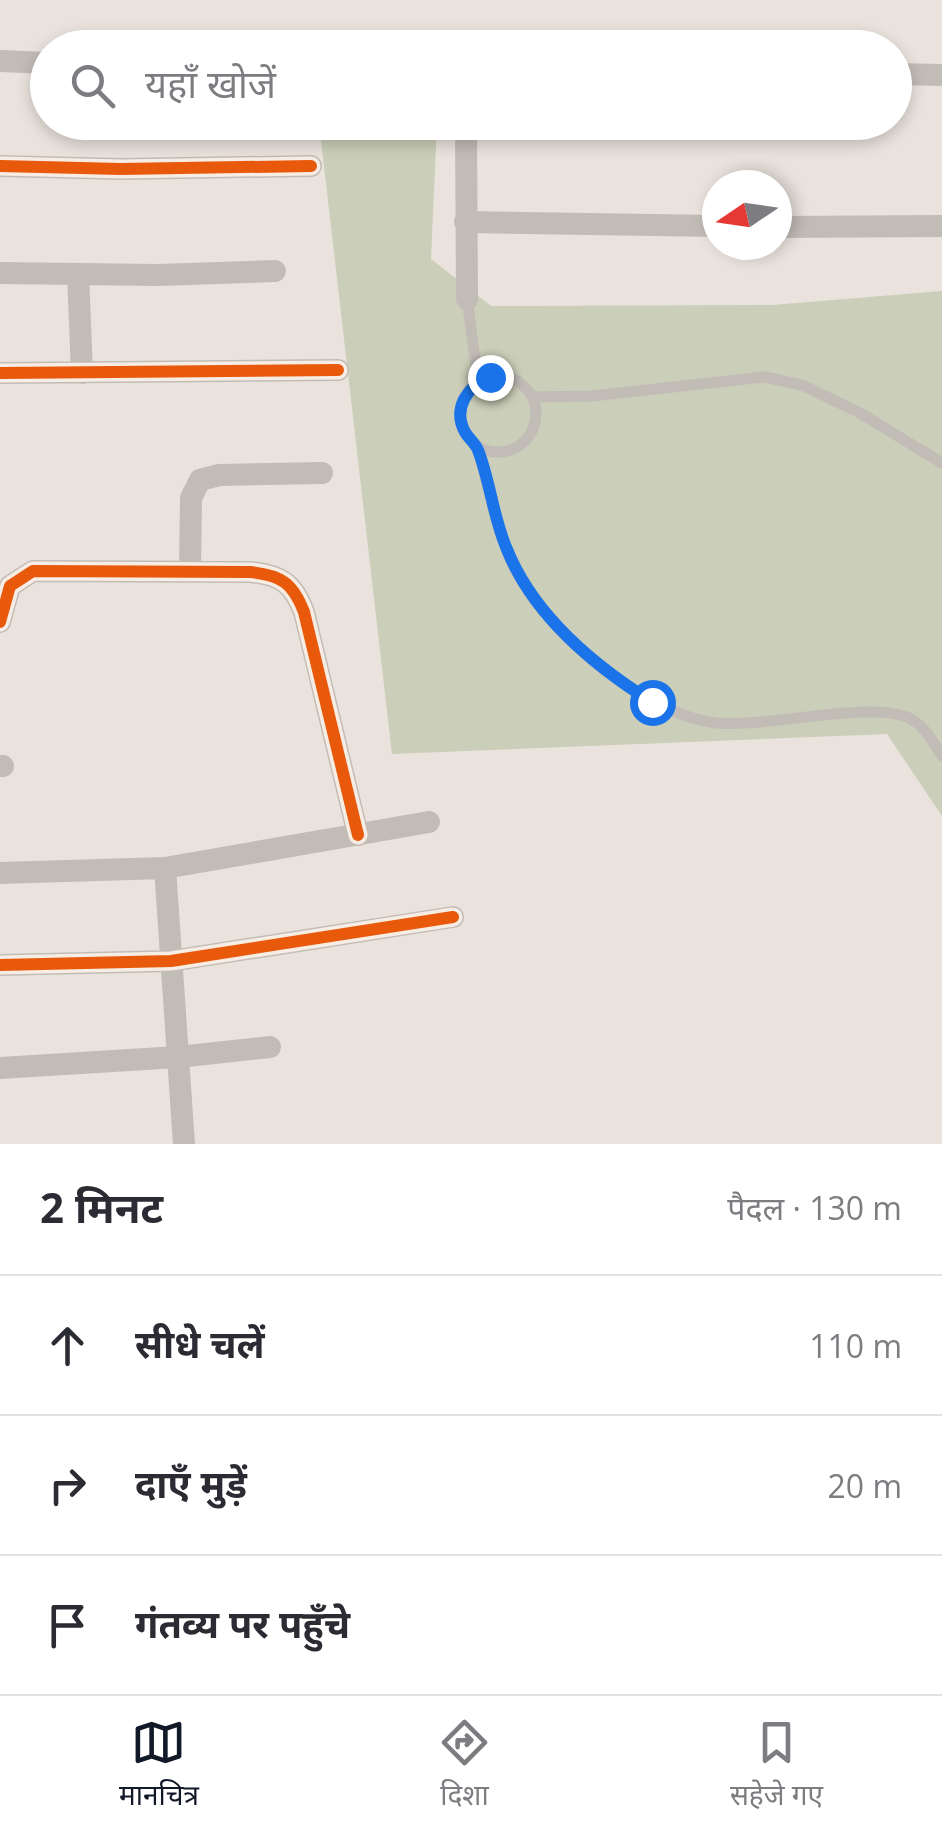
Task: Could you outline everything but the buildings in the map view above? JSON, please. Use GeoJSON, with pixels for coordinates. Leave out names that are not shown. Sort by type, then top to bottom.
{"type":"FeatureCollection","features":[{"type":"Feature","properties":{"kind":"street"},"geometry":{"type":"LineString","coordinates":[[0,61],[30,62]]}},
{"type":"Feature","properties":{"kind":"street"},"geometry":{"type":"LineString","coordinates":[[912,74],[942,74]]}},
{"type":"Feature","properties":{"kind":"street"},"geometry":{"type":"LineString","coordinates":[[0,76],[30,76]]}},
{"type":"Feature","properties":{"kind":"street"},"geometry":{"type":"LineString","coordinates":[[466,140],[467,299]]}},
{"type":"Feature","properties":{"kind":"street"},"geometry":{"type":"LineString","coordinates":[[0,166],[121,169],[311,166]]}},
{"type":"Feature","properties":{"kind":"street"},"geometry":{"type":"LineString","coordinates":[[465,222],[702,226]]}},
{"type":"Feature","properties":{"kind":"street"},"geometry":{"type":"LineString","coordinates":[[792,227],[942,226]]}},
{"type":"Feature","properties":{"kind":"street"},"geometry":{"type":"LineString","coordinates":[[0,274],[276,271]]}},
{"type":"Feature","properties":{"kind":"street"},"geometry":{"type":"LineString","coordinates":[[78,274],[82,373]]}},
{"type":"Feature","properties":{"kind":"street"},"geometry":{"type":"LineString","coordinates":[[0,373],[338,370]]}},
{"type":"Feature","properties":{"kind":"street"},"geometry":{"type":"LineString","coordinates":[[190,571],[192,498],[200,480],[219,474],[322,473]]}},
{"type":"Feature","properties":{"kind":"street"},"geometry":{"type":"LineString","coordinates":[[0,622],[10,586],[33,571],[272,574],[288,582],[297,593],[358,835]]}},
{"type":"Feature","properties":{"kind":"street"},"geometry":{"type":"LineString","coordinates":[[0,872],[165,868],[429,822]]}},
{"type":"Feature","properties":{"kind":"street"},"geometry":{"type":"LineString","coordinates":[[165,868],[184,1144]]}},
{"type":"Feature","properties":{"kind":"street"},"geometry":{"type":"LineString","coordinates":[[0,965],[171,961],[453,917]]}},
{"type":"Feature","properties":{"kind":"street"},"geometry":{"type":"LineString","coordinates":[[0,1068],[270,1047]]}},
{"type":"Feature","properties":{"kind":"lane"},"geometry":{"type":"LineString","coordinates":[[467,299],[478,382]]}},
{"type":"Feature","properties":{"kind":"lane"},"geometry":{"type":"LineString","coordinates":[[502,376],[525,387],[532,398],[535,422],[523,443],[500,452],[477,445],[468,437],[460,413],[469,390],[478,382],[502,376]]}},
{"type":"Feature","properties":{"kind":"lane"},"geometry":{"type":"LineString","coordinates":[[532,398],[592,396],[764,377],[802,385],[860,413],[942,463]]}},
{"type":"Feature","properties":{"kind":"lane"},"geometry":{"type":"LineString","coordinates":[[477,445],[504,544],[520,578],[553,621],[610,676],[652,702],[685,716],[715,722],[744,724],[890,713],[906,716],[919,725],[942,756]]}},
{"type":"Feature","properties":{"kind":"green space"},"geometry":{"type":"Polygon","coordinates":[[[321,140],[436,140],[431,259],[491,306],[772,305],[942,291],[942,816],[887,734],[392,754],[321,140]]]}},
{"type":"Feature","properties":{"kind":"cycle path"},"geometry":{"type":"LineString","coordinates":[[0,166],[121,169],[311,166]]}},
{"type":"Feature","properties":{"kind":"cycle path"},"geometry":{"type":"LineString","coordinates":[[0,373],[338,370]]}},
{"type":"Feature","properties":{"kind":"cycle path"},"geometry":{"type":"LineString","coordinates":[[0,622],[10,586],[33,571],[250,572],[284,582],[304,612],[358,835]]}},
{"type":"Feature","properties":{"kind":"cycle path"},"geometry":{"type":"LineString","coordinates":[[0,965],[171,961],[453,917]]}},
{"type":"Feature","properties":{"kind":"route"},"geometry":{"type":"LineString","coordinates":[[490,377],[469,390],[460,413],[462,426],[477,445],[504,544],[520,578],[553,621],[610,676],[652,702]]}}]}
